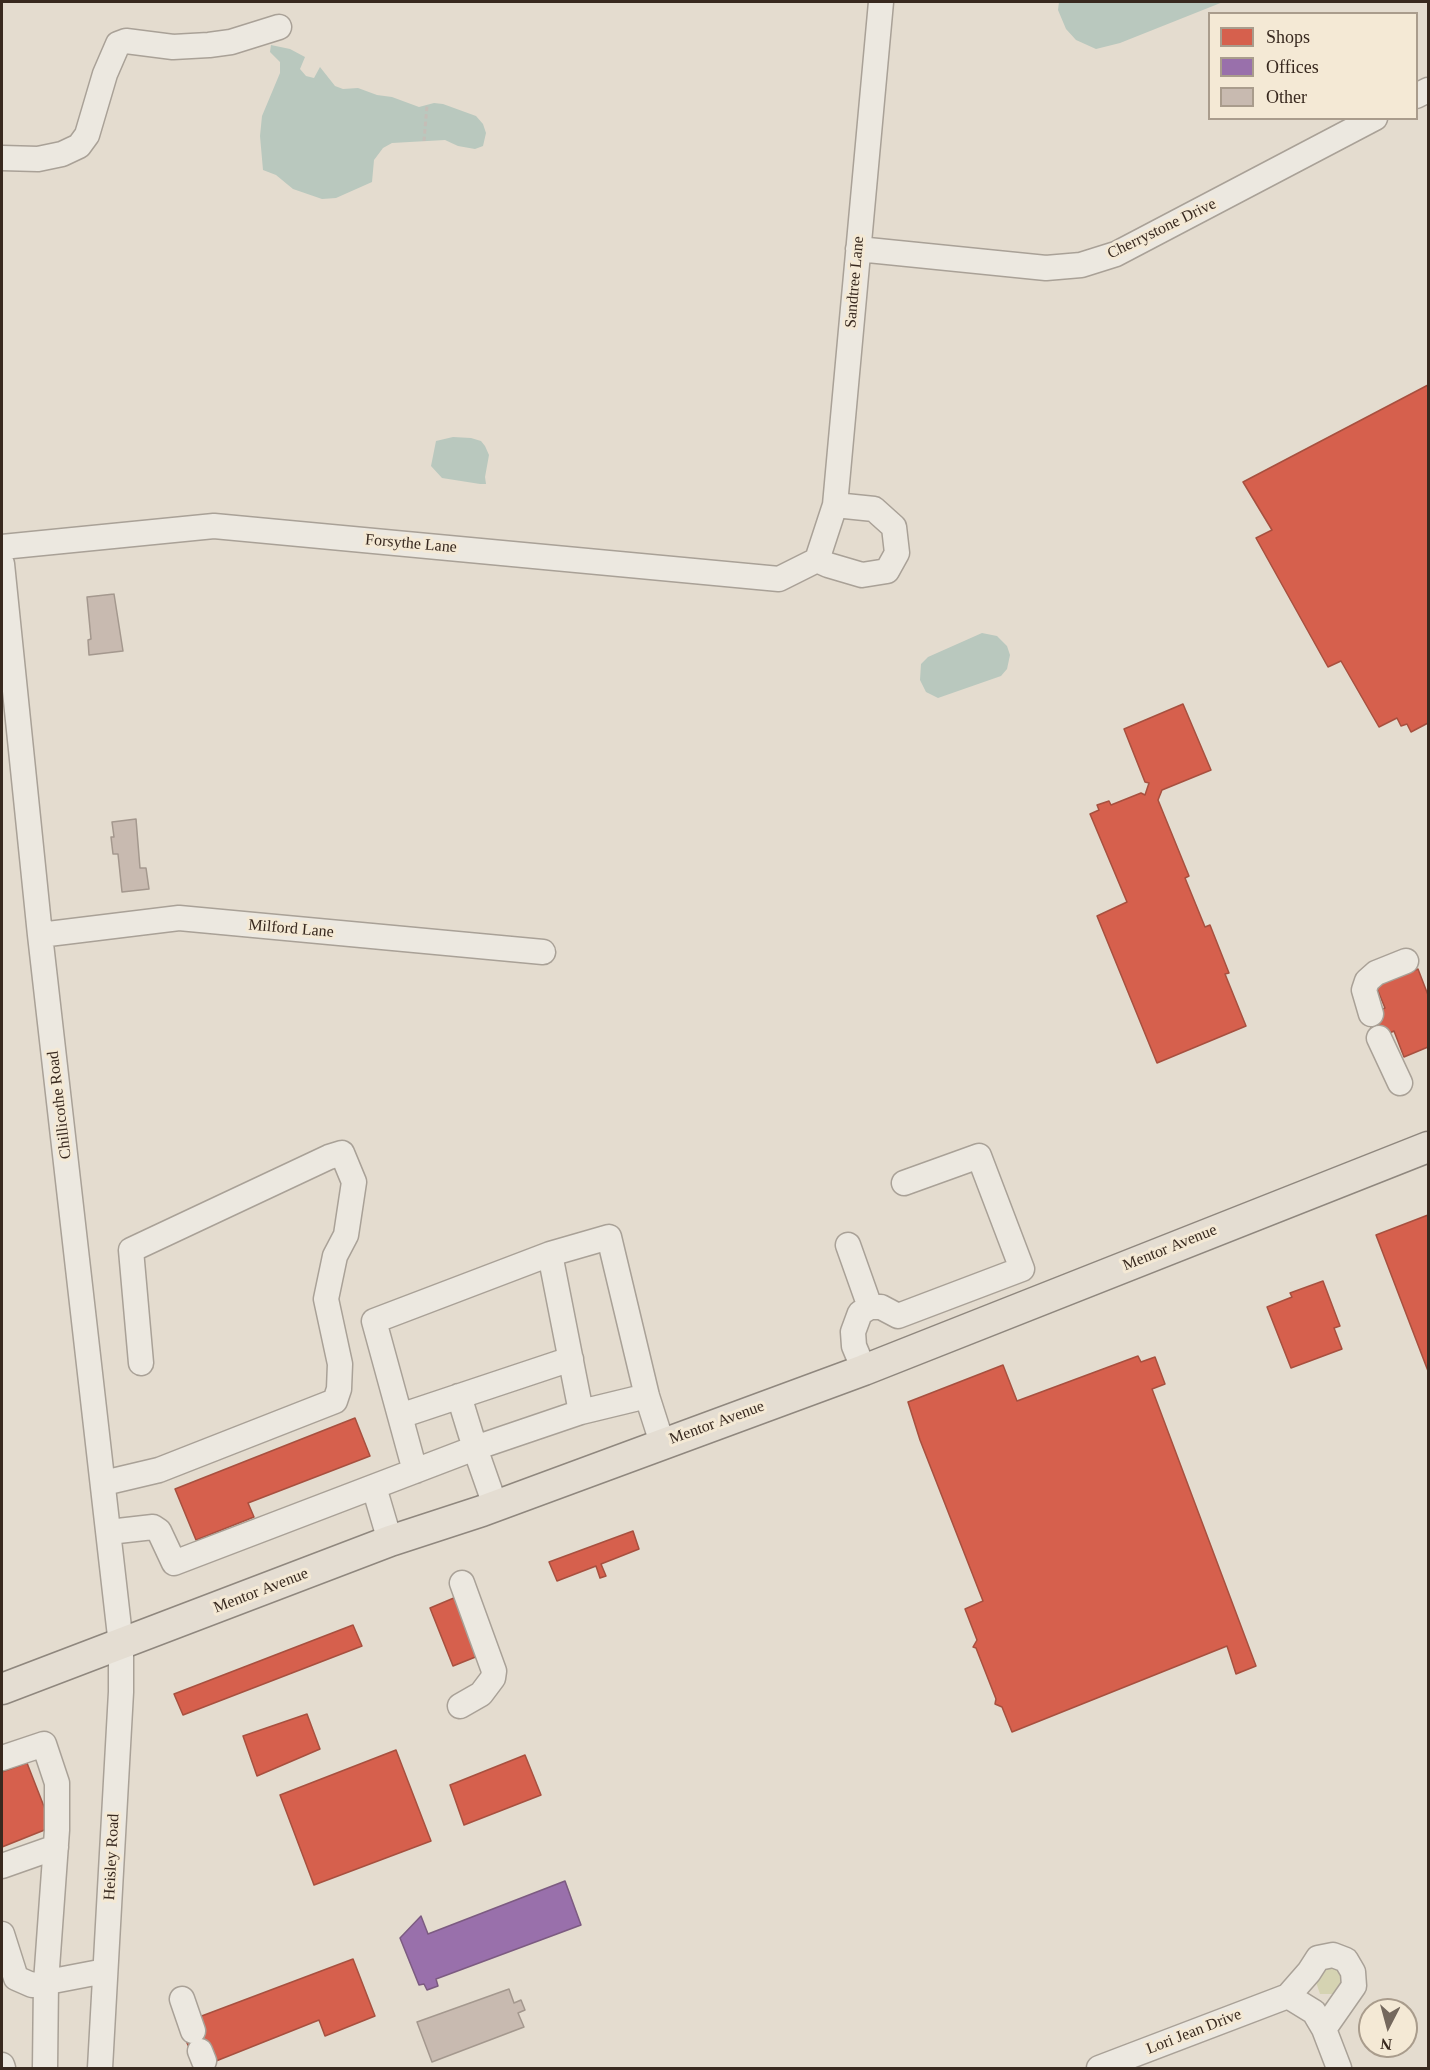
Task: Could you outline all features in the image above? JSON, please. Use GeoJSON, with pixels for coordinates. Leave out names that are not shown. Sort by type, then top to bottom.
{"type":"FeatureCollection","features":[{"type":"Feature","properties":{"kind":"main road","name":"Mentor Avenue"},"geometry":{"type":"LineString","coordinates":[[2,1689],[390,1541],[864,1370],[1428,1147]]}},
{"type":"Feature","properties":{"kind":"street","name":"Sandtree Lane"},"geometry":{"type":"LineString","coordinates":[[817,560],[835,505],[880,2]]}},
{"type":"Feature","properties":{"kind":"street"},"geometry":{"type":"LineString","coordinates":[[2,158],[38,159],[62,154],[79,146],[87,135],[105,74],[118,44],[126,41],[173,46],[209,45],[231,42],[279,27]]}},
{"type":"Feature","properties":{"kind":"street","name":"Cherrystone Drive"},"geometry":{"type":"LineString","coordinates":[[858,249],[1046,268],[1082,265],[1116,254],[1371,120]]}},
{"type":"Feature","properties":{"kind":"street"},"geometry":{"type":"LineString","coordinates":[[817,560],[828,566],[862,575],[886,570],[897,554],[894,527],[874,509],[835,505]]}},
{"type":"Feature","properties":{"kind":"street","name":"Forsythe Lane"},"geometry":{"type":"LineString","coordinates":[[2,547],[214,526],[779,579],[817,560]]}},
{"type":"Feature","properties":{"kind":"street","name":"Chillicothe Road"},"geometry":{"type":"LineString","coordinates":[[2,564],[10,736],[40,935],[121,1645]]}},
{"type":"Feature","properties":{"kind":"street","name":"Milford Lane"},"geometry":{"type":"LineString","coordinates":[[40,935],[179,918],[543,952]]}},
{"type":"Feature","properties":{"kind":"street"},"geometry":{"type":"LineString","coordinates":[[1371,1014],[1364,990],[1367,981],[1376,973],[1406,961]]}},
{"type":"Feature","properties":{"kind":"street"},"geometry":{"type":"LineString","coordinates":[[1379,1038],[1400,1083]]}},
{"type":"Feature","properties":{"kind":"street"},"geometry":{"type":"LineString","coordinates":[[104,1483],[159,1470],[335,1401],[339,1389],[340,1364],[326,1299],[335,1256],[346,1235],[354,1182],[342,1153],[131,1250],[141,1363]]}},
{"type":"Feature","properties":{"kind":"street"},"geometry":{"type":"LineString","coordinates":[[864,1370],[854,1346],[853,1332],[860,1313],[870,1307],[881,1307],[898,1316],[1022,1269],[979,1156],[904,1183]]}},
{"type":"Feature","properties":{"kind":"street"},"geometry":{"type":"LineString","coordinates":[[415,1471],[374,1321],[550,1254],[609,1236],[647,1396],[662,1443]]}},
{"type":"Feature","properties":{"kind":"street"},"geometry":{"type":"LineString","coordinates":[[848,1245],[870,1307]]}},
{"type":"Feature","properties":{"kind":"street"},"geometry":{"type":"LineString","coordinates":[[550,1254],[581,1412]]}},
{"type":"Feature","properties":{"kind":"street"},"geometry":{"type":"LineString","coordinates":[[400,1416],[571,1359]]}},
{"type":"Feature","properties":{"kind":"street"},"geometry":{"type":"LineString","coordinates":[[459,1396],[495,1505]]}},
{"type":"Feature","properties":{"kind":"street"},"geometry":{"type":"LineString","coordinates":[[109,1532],[153,1527],[159,1531],[174,1563],[476,1448],[581,1412],[647,1396]]}},
{"type":"Feature","properties":{"kind":"street"},"geometry":{"type":"LineString","coordinates":[[374,1487],[390,1541]]}},
{"type":"Feature","properties":{"kind":"street"},"geometry":{"type":"LineString","coordinates":[[460,1706],[481,1694],[493,1678],[494,1671],[462,1583]]}},
{"type":"Feature","properties":{"kind":"street","name":"Heisley Road"},"geometry":{"type":"LineString","coordinates":[[100,2068],[121,1692],[121,1645]]}},
{"type":"Feature","properties":{"kind":"street"},"geometry":{"type":"LineString","coordinates":[[2,1758],[45,1744],[57,1783],[56,1847],[46,1982],[45,2068]]}},
{"type":"Feature","properties":{"kind":"street"},"geometry":{"type":"LineString","coordinates":[[2,1866],[56,1847]]}},
{"type":"Feature","properties":{"kind":"street"},"geometry":{"type":"LineString","coordinates":[[2,1934],[9,1981],[32,1985],[105,1971]]}},
{"type":"Feature","properties":{"kind":"street"},"geometry":{"type":"LineString","coordinates":[[1324,2029],[1354,1986],[1353,1972],[1346,1960],[1333,1955],[1318,1958],[1288,1996],[1314,2012],[1324,2029],[1339,2068]]}},
{"type":"Feature","properties":{"kind":"street","name":"Lori Jean Drive"},"geometry":{"type":"LineString","coordinates":[[1099,2068],[1288,1996]]}},
{"type":"Feature","properties":{"kind":"street"},"geometry":{"type":"LineString","coordinates":[[182,1999],[199,2048]]}},
{"type":"Feature","properties":{"kind":"path"},"geometry":{"type":"LineString","coordinates":[[424,141],[427,105]]}},
{"type":"Feature","properties":{"kind":"shaded area"},"geometry":{"type":"Polygon","coordinates":[[[1059,2],[1223,2],[1120,43],[1096,49],[1076,40],[1066,29],[1058,10],[1059,2]]]}},
{"type":"Feature","properties":{"kind":"shaded area"},"geometry":{"type":"Polygon","coordinates":[[[271,45],[290,49],[305,57],[300,69],[306,76],[314,78],[320,67],[335,86],[343,89],[358,88],[419,107],[434,103],[443,104],[476,116],[483,124],[486,133],[483,146],[475,149],[458,146],[445,140],[392,143],[383,148],[374,160],[372,182],[336,198],[322,199],[293,189],[276,175],[263,170],[260,136],[262,116],[280,73],[280,62],[270,52],[271,45]]]}},
{"type":"Feature","properties":{"kind":"shaded area"},"geometry":{"type":"Polygon","coordinates":[[[453,437],[471,438],[481,441],[485,446],[489,455],[486,484],[442,478],[431,466],[436,441],[453,437]]]}},
{"type":"Feature","properties":{"kind":"shaded area"},"geometry":{"type":"Polygon","coordinates":[[[982,633],[997,636],[1007,646],[1010,655],[1007,669],[1001,676],[938,698],[926,692],[920,680],[921,664],[928,657],[982,633]]]}},
{"type":"Feature","properties":{"kind":"shaded area"},"geometry":{"type":"Polygon","coordinates":[[[1333,1967],[1345,1976],[1336,1994],[1320,1994],[1315,1979],[1324,1968],[1333,1967]]]}},
{"type":"Feature","properties":{"kind":"building: Shops"},"geometry":{"type":"Polygon","coordinates":[[[1428,385],[1428,723],[1411,732],[1407,724],[1401,726],[1397,718],[1379,727],[1341,661],[1328,667],[1256,538],[1272,530],[1243,482],[1428,385]]]}},
{"type":"Feature","properties":{"kind":"building: Shops"},"geometry":{"type":"Polygon","coordinates":[[[1183,704],[1211,770],[1162,790],[1158,800],[1189,876],[1185,878],[1205,927],[1210,925],[1229,973],[1225,974],[1246,1026],[1157,1063],[1097,916],[1127,902],[1090,814],[1099,810],[1097,805],[1109,801],[1111,805],[1141,793],[1145,795],[1149,783],[1145,782],[1124,729],[1183,704]]]}},
{"type":"Feature","properties":{"kind":"building: Shops"},"geometry":{"type":"Polygon","coordinates":[[[1418,969],[1428,995],[1428,1047],[1404,1057],[1394,1031],[1376,1039],[1366,1016],[1385,1008],[1376,986],[1418,969]]]}},
{"type":"Feature","properties":{"kind":"building: Shops"},"geometry":{"type":"Polygon","coordinates":[[[1428,1215],[1428,1371],[1376,1235],[1428,1215]]]}},
{"type":"Feature","properties":{"kind":"building: Shops"},"geometry":{"type":"Polygon","coordinates":[[[1323,1281],[1340,1326],[1334,1328],[1342,1349],[1291,1368],[1267,1307],[1292,1297],[1290,1293],[1323,1281]]]}},
{"type":"Feature","properties":{"kind":"building: Shops"},"geometry":{"type":"Polygon","coordinates":[[[1138,1356],[1141,1362],[1155,1357],[1165,1384],[1152,1389],[1256,1666],[1236,1674],[1227,1646],[1012,1732],[1002,1707],[995,1704],[996,1699],[976,1648],[973,1647],[977,1640],[965,1609],[983,1601],[920,1440],[908,1402],[1003,1365],[1017,1401],[1138,1356]]]}},
{"type":"Feature","properties":{"kind":"building: Shops"},"geometry":{"type":"Polygon","coordinates":[[[355,1418],[370,1456],[248,1503],[254,1517],[196,1540],[175,1489],[355,1418]]]}},
{"type":"Feature","properties":{"kind":"building: Shops"},"geometry":{"type":"Polygon","coordinates":[[[633,1531],[639,1549],[601,1564],[606,1576],[600,1578],[596,1566],[557,1581],[549,1562],[633,1531]]]}},
{"type":"Feature","properties":{"kind":"building: Shops"},"geometry":{"type":"Polygon","coordinates":[[[461,1595],[483,1654],[453,1666],[430,1608],[461,1595]]]}},
{"type":"Feature","properties":{"kind":"building: Shops"},"geometry":{"type":"Polygon","coordinates":[[[353,1625],[362,1646],[183,1715],[174,1694],[353,1625]]]}},
{"type":"Feature","properties":{"kind":"building: Shops"},"geometry":{"type":"Polygon","coordinates":[[[307,1714],[320,1749],[257,1776],[243,1736],[307,1714]]]}},
{"type":"Feature","properties":{"kind":"building: Shops"},"geometry":{"type":"Polygon","coordinates":[[[396,1750],[431,1841],[314,1885],[280,1795],[396,1750]]]}},
{"type":"Feature","properties":{"kind":"building: Shops"},"geometry":{"type":"Polygon","coordinates":[[[525,1755],[541,1795],[464,1825],[450,1785],[525,1755]]]}},
{"type":"Feature","properties":{"kind":"building: Shops"},"geometry":{"type":"Polygon","coordinates":[[[27,1763],[52,1827],[2,1847],[2,1772],[27,1763]]]}},
{"type":"Feature","properties":{"kind":"building: Shops"},"geometry":{"type":"Polygon","coordinates":[[[353,1959],[375,2016],[325,2036],[319,2020],[216,2061],[211,2047],[192,2054],[183,2034],[199,2017],[353,1959]]]}},
{"type":"Feature","properties":{"kind":"building: Offices"},"geometry":{"type":"Polygon","coordinates":[[[565,1881],[581,1925],[436,1979],[438,1986],[427,1990],[424,1984],[419,1985],[400,1938],[421,1916],[428,1934],[565,1881]]]}},
{"type":"Feature","properties":{"kind":"building: Other"},"geometry":{"type":"Polygon","coordinates":[[[114,594],[123,651],[89,655],[88,640],[91,639],[87,597],[114,594]]]}},
{"type":"Feature","properties":{"kind":"building: Other"},"geometry":{"type":"Polygon","coordinates":[[[136,819],[140,868],[146,868],[149,889],[122,892],[118,854],[113,854],[112,822],[136,819]]]}},
{"type":"Feature","properties":{"kind":"building: Other"},"geometry":{"type":"Polygon","coordinates":[[[509,1989],[514,2003],[521,2000],[525,2010],[518,2013],[524,2027],[432,2062],[417,2022],[509,1989]]]}}]}
